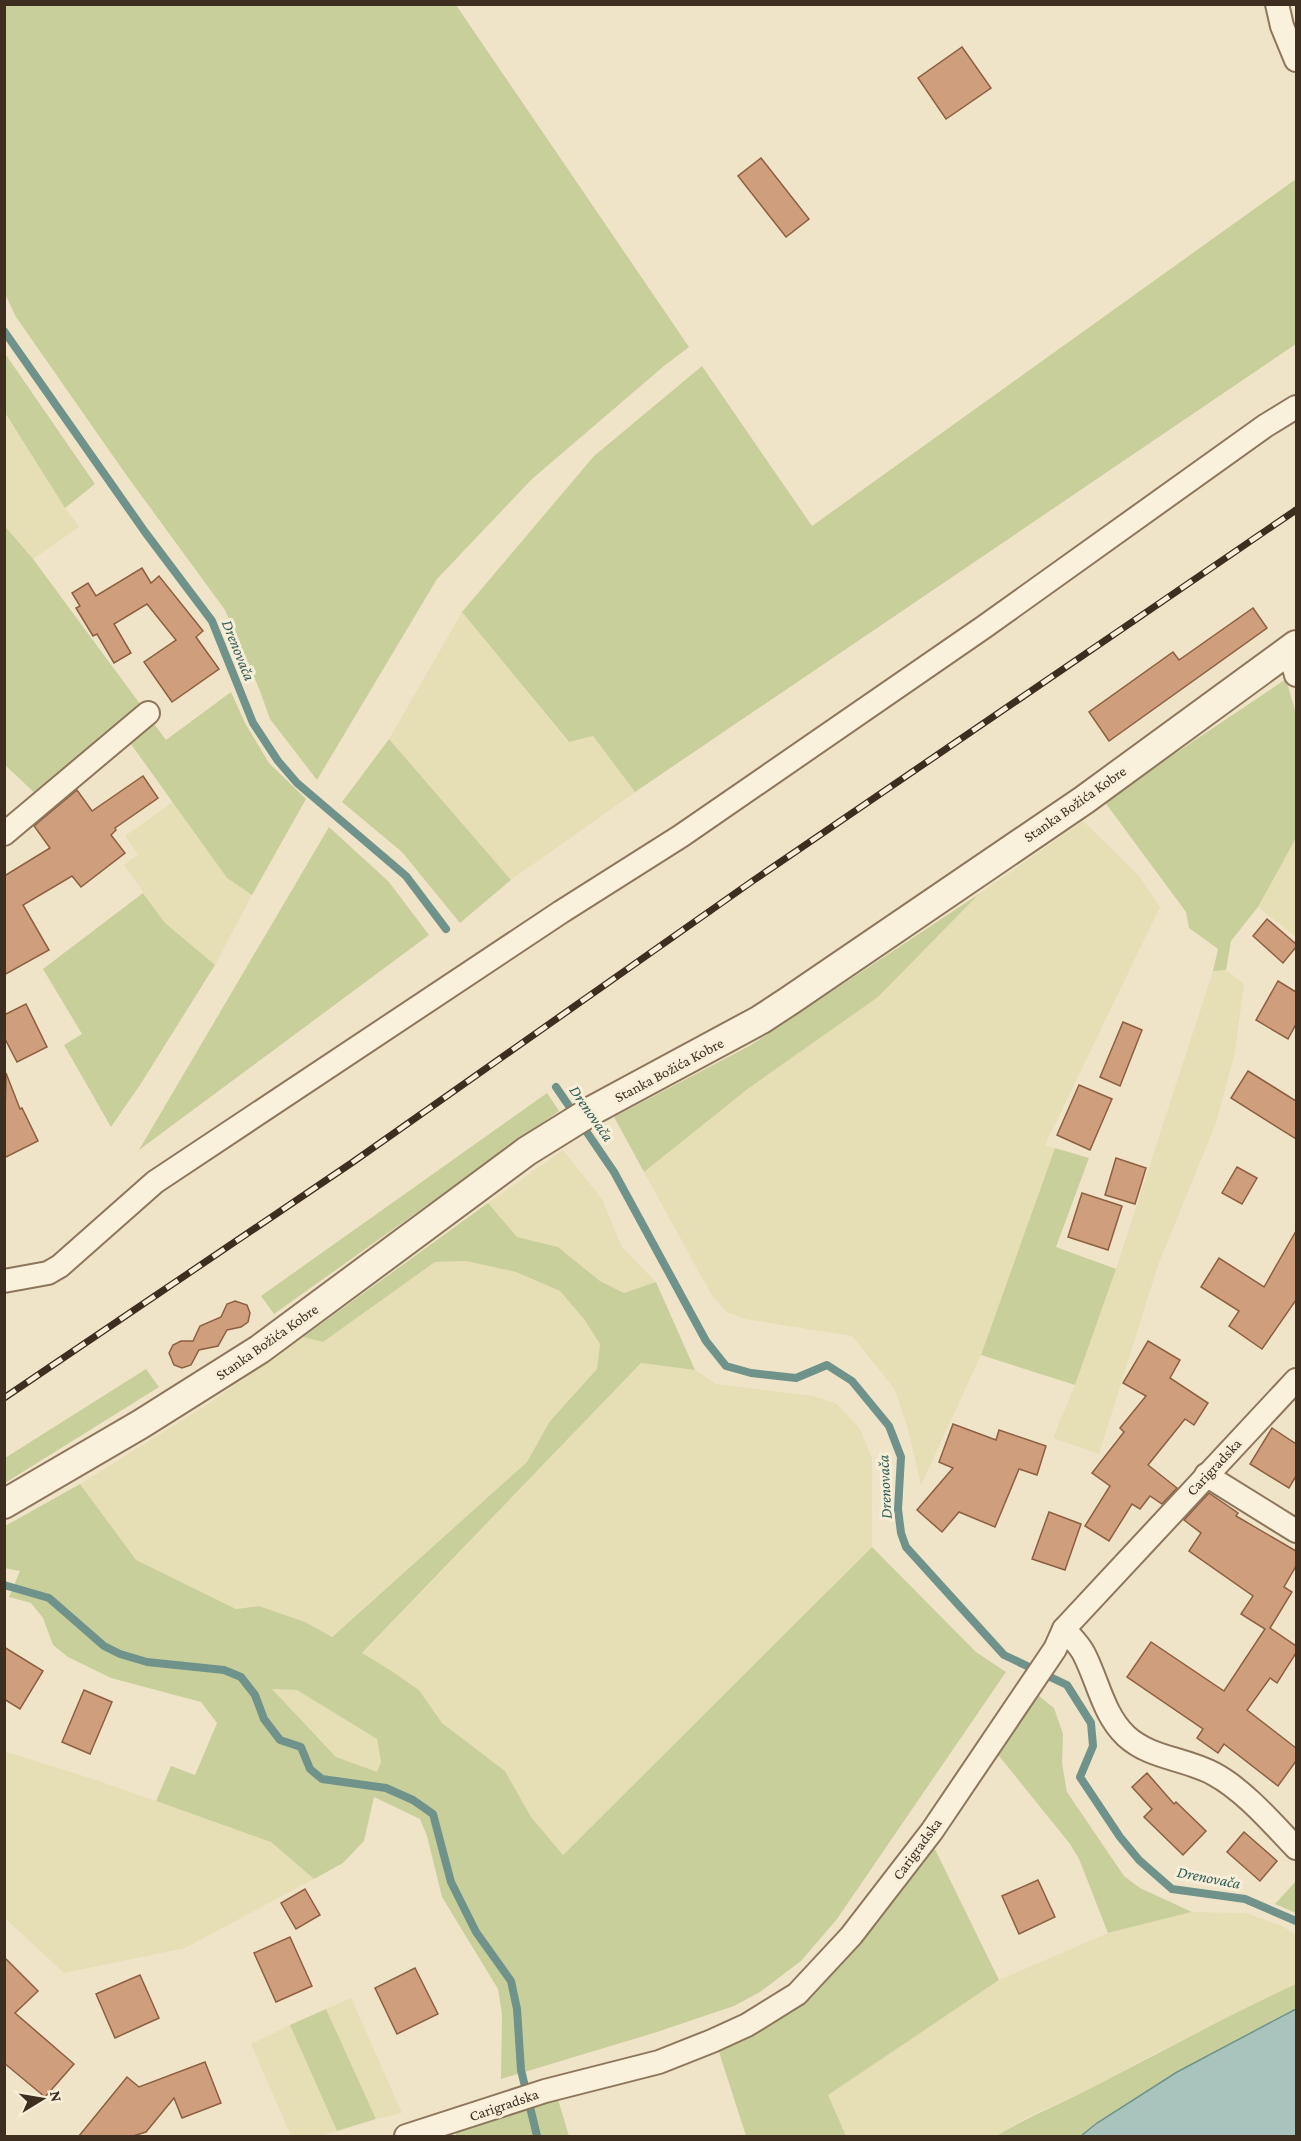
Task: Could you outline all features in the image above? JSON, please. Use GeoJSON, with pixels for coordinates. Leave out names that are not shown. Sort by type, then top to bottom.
{"type":"FeatureCollection","features":[{"type":"Feature","properties":{"kind":"street"},"geometry":{"type":"LineString","coordinates":[[1277,4],[1282,26],[1296,60]]}},
{"type":"Feature","properties":{"kind":"street"},"geometry":{"type":"LineString","coordinates":[[4,1281],[48,1273],[60,1266],[155,1182],[531,932],[681,836],[984,627],[1265,426],[1296,407]]}},
{"type":"Feature","properties":{"kind":"street","name":"Stanka Božića Kobre"},"geometry":{"type":"LineString","coordinates":[[4,1504],[150,1419],[260,1349],[527,1151],[593,1110],[760,1020],[1294,657]]}},
{"type":"Feature","properties":{"kind":"street"},"geometry":{"type":"LineString","coordinates":[[4,834],[148,713]]}},
{"type":"Feature","properties":{"kind":"street","name":"Carigradska"},"geometry":{"type":"LineString","coordinates":[[406,2136],[487,2112],[545,2091],[659,2062],[747,2025],[797,1994],[851,1936],[932,1830],[1055,1649],[1064,1629],[1296,1380]]}},
{"type":"Feature","properties":{"kind":"street"},"geometry":{"type":"LineString","coordinates":[[1206,1474],[1296,1531]]}},
{"type":"Feature","properties":{"kind":"street"},"geometry":{"type":"LineString","coordinates":[[1064,1629],[1079,1646],[1106,1708],[1125,1735],[1154,1754],[1215,1774],[1236,1789],[1296,1848]]}},
{"type":"Feature","properties":{"kind":"shaded area"},"geometry":{"type":"Polygon","coordinates":[[[4,413],[79,527],[33,559],[5,525],[4,413]]]}},
{"type":"Feature","properties":{"kind":"shaded area"},"geometry":{"type":"Polygon","coordinates":[[[462,612],[568,742],[593,736],[635,792],[511,880],[389,739],[462,612]]]}},
{"type":"Feature","properties":{"kind":"shaded area"},"geometry":{"type":"Polygon","coordinates":[[[173,802],[227,878],[252,895],[215,965],[165,923],[124,865],[138,855],[125,836],[173,802]]]}},
{"type":"Feature","properties":{"kind":"shaded area"},"geometry":{"type":"Polygon","coordinates":[[[1083,821],[1139,876],[1160,907],[1045,1145],[1055,1148],[981,1355],[921,1485],[907,1425],[894,1388],[852,1336],[745,1319],[727,1312],[711,1294],[644,1172],[749,1088],[878,997],[979,894],[1083,821]]]}},
{"type":"Feature","properties":{"kind":"shaded area"},"geometry":{"type":"Polygon","coordinates":[[[1296,838],[1296,937],[1258,907],[1296,838]]]}},
{"type":"Feature","properties":{"kind":"shaded area"},"geometry":{"type":"Polygon","coordinates":[[[1226,970],[1244,984],[1235,1052],[1216,1123],[1158,1265],[1099,1454],[1053,1438],[1075,1385],[1116,1269],[1213,971],[1226,970]]]}},
{"type":"Feature","properties":{"kind":"shaded area"},"geometry":{"type":"Polygon","coordinates":[[[563,1150],[602,1199],[622,1247],[656,1282],[625,1293],[600,1281],[558,1247],[517,1237],[488,1203],[563,1150]]]}},
{"type":"Feature","properties":{"kind":"shaded area"},"geometry":{"type":"Polygon","coordinates":[[[466,1261],[516,1272],[560,1291],[584,1319],[600,1344],[597,1369],[550,1421],[527,1462],[331,1637],[305,1622],[259,1606],[236,1609],[135,1560],[80,1484],[208,1404],[303,1337],[323,1342],[435,1262],[466,1261]]]}},
{"type":"Feature","properties":{"kind":"shaded area"},"geometry":{"type":"Polygon","coordinates":[[[641,1363],[695,1370],[716,1384],[814,1396],[837,1404],[860,1429],[872,1458],[872,1547],[563,1855],[531,1817],[505,1771],[442,1723],[419,1690],[362,1654],[641,1363]]]}},
{"type":"Feature","properties":{"kind":"shaded area"},"geometry":{"type":"Polygon","coordinates":[[[272,1689],[297,1690],[377,1739],[381,1762],[377,1773],[336,1757],[272,1689]]]}},
{"type":"Feature","properties":{"kind":"shaded area"},"geometry":{"type":"Polygon","coordinates":[[[4,1751],[99,1781],[271,1842],[314,1879],[185,1948],[64,1973],[5,1918],[4,1751]]]}},
{"type":"Feature","properties":{"kind":"shaded area"},"geometry":{"type":"Polygon","coordinates":[[[1192,1912],[1246,1913],[1282,1926],[1296,1935],[1296,1984],[1154,2054],[1095,2086],[1024,2119],[996,2136],[846,2136],[827,2095],[999,1980],[1108,1933],[1192,1912]]]}},
{"type":"Feature","properties":{"kind":"shaded area"},"geometry":{"type":"Polygon","coordinates":[[[351,1998],[402,2113],[376,2119],[326,2009],[351,1998]]]}},
{"type":"Feature","properties":{"kind":"shaded area"},"geometry":{"type":"Polygon","coordinates":[[[290,2025],[337,2131],[321,2136],[291,2136],[251,2044],[290,2025]]]}},
{"type":"Feature","properties":{"kind":"green space"},"geometry":{"type":"Polygon","coordinates":[[[5,4],[456,5],[689,347],[532,479],[437,579],[317,780],[270,719],[225,610],[127,476],[16,317],[5,294],[5,4]]]}},
{"type":"Feature","properties":{"kind":"green space"},"geometry":{"type":"Polygon","coordinates":[[[1296,179],[1296,344],[635,792],[593,736],[569,742],[462,612],[594,456],[702,366],[812,526],[1296,179]]]}},
{"type":"Feature","properties":{"kind":"green space"},"geometry":{"type":"Polygon","coordinates":[[[4,352],[95,484],[65,508],[5,413],[4,352]]]}},
{"type":"Feature","properties":{"kind":"green space"},"geometry":{"type":"Polygon","coordinates":[[[4,525],[33,559],[143,708],[37,795],[5,765],[4,525]]]}},
{"type":"Feature","properties":{"kind":"green space"},"geometry":{"type":"Polygon","coordinates":[[[1286,679],[1296,714],[1296,838],[1258,907],[1231,941],[1226,970],[1213,971],[1218,949],[1189,928],[1186,912],[1104,801],[1286,679]]]}},
{"type":"Feature","properties":{"kind":"green space"},"geometry":{"type":"Polygon","coordinates":[[[231,692],[245,723],[269,763],[306,799],[252,895],[227,878],[128,740],[152,721],[166,740],[231,692]]]}},
{"type":"Feature","properties":{"kind":"green space"},"geometry":{"type":"Polygon","coordinates":[[[389,739],[511,880],[460,923],[402,852],[342,802],[389,739]]]}},
{"type":"Feature","properties":{"kind":"green space"},"geometry":{"type":"Polygon","coordinates":[[[329,827],[389,882],[429,935],[139,1150],[329,827]]]}},
{"type":"Feature","properties":{"kind":"green space"},"geometry":{"type":"Polygon","coordinates":[[[143,893],[165,923],[215,965],[111,1127],[64,1045],[82,1034],[43,969],[143,893]]]}},
{"type":"Feature","properties":{"kind":"green space"},"geometry":{"type":"Polygon","coordinates":[[[979,894],[878,997],[749,1088],[644,1172],[614,1117],[751,1045],[979,894]]]}},
{"type":"Feature","properties":{"kind":"green space"},"geometry":{"type":"Polygon","coordinates":[[[547,1093],[559,1111],[274,1314],[261,1296],[547,1093]]]}},
{"type":"Feature","properties":{"kind":"green space"},"geometry":{"type":"Polygon","coordinates":[[[1055,1148],[1089,1158],[1056,1247],[1116,1269],[1075,1385],[981,1355],[1055,1148]]]}},
{"type":"Feature","properties":{"kind":"green space"},"geometry":{"type":"Polygon","coordinates":[[[488,1203],[517,1237],[558,1247],[600,1281],[624,1293],[656,1282],[695,1370],[641,1363],[362,1653],[419,1690],[442,1723],[505,1771],[531,1817],[563,1855],[872,1547],[976,1652],[1006,1672],[837,1919],[801,1961],[760,1992],[734,2006],[657,2032],[501,2079],[502,2014],[498,1989],[442,1897],[427,1836],[420,1819],[374,1797],[364,1841],[343,1863],[314,1879],[271,1842],[156,1801],[171,1766],[195,1775],[217,1723],[201,1702],[111,1678],[68,1657],[53,1645],[43,1618],[31,1603],[9,1597],[20,1571],[4,1568],[5,1526],[80,1484],[136,1560],[236,1609],[259,1606],[305,1622],[332,1637],[527,1462],[550,1421],[597,1369],[600,1344],[584,1319],[560,1291],[516,1272],[466,1261],[435,1262],[323,1342],[303,1337],[488,1203]],[[272,1689],[336,1757],[377,1772],[381,1762],[377,1739],[297,1690],[272,1689]]]}},
{"type":"Feature","properties":{"kind":"green space"},"geometry":{"type":"Polygon","coordinates":[[[146,1369],[159,1387],[5,1483],[5,1458],[146,1369]]]}},
{"type":"Feature","properties":{"kind":"green space"},"geometry":{"type":"Polygon","coordinates":[[[1033,1691],[1054,1708],[1063,1734],[1062,1763],[1067,1792],[1124,1876],[1140,1888],[1192,1912],[1108,1933],[1079,1859],[1070,1844],[991,1746],[1033,1691]]]}},
{"type":"Feature","properties":{"kind":"green space"},"geometry":{"type":"Polygon","coordinates":[[[931,1841],[999,1980],[828,2095],[846,2136],[746,2136],[718,2049],[753,2026],[931,1841]]]}},
{"type":"Feature","properties":{"kind":"green space"},"geometry":{"type":"Polygon","coordinates":[[[1296,1881],[1296,1913],[1275,1904],[1296,1881]]]}},
{"type":"Feature","properties":{"kind":"green space"},"geometry":{"type":"Polygon","coordinates":[[[1296,1984],[1296,2009],[1177,2072],[1097,2123],[1081,2136],[996,2136],[1021,2122],[1296,1984]]]}},
{"type":"Feature","properties":{"kind":"green space"},"geometry":{"type":"Polygon","coordinates":[[[326,2009],[376,2119],[337,2131],[290,2025],[326,2009]]]}},
{"type":"Feature","properties":{"kind":"green space"},"geometry":{"type":"Polygon","coordinates":[[[557,2096],[569,2136],[456,2136],[456,2132],[557,2096]]]}},
{"type":"Feature","properties":{"kind":"water"},"geometry":{"type":"Polygon","coordinates":[[[1296,2009],[1296,2136],[1081,2136],[1097,2123],[1177,2072],[1296,2009]]]}},
{"type":"Feature","properties":{"kind":"building"},"geometry":{"type":"Polygon","coordinates":[[[962,47],[991,88],[946,119],[918,78],[962,47]]]}},
{"type":"Feature","properties":{"kind":"building"},"geometry":{"type":"Polygon","coordinates":[[[761,158],[809,219],[786,237],[738,176],[761,158]]]}},
{"type":"Feature","properties":{"kind":"building"},"geometry":{"type":"Polygon","coordinates":[[[142,568],[151,583],[159,576],[203,631],[196,637],[219,669],[172,702],[144,662],[176,640],[147,604],[114,624],[131,653],[114,663],[97,634],[93,636],[76,608],[80,606],[72,593],[88,583],[96,596],[142,568]]]}},
{"type":"Feature","properties":{"kind":"building"},"geometry":{"type":"Polygon","coordinates":[[[1253,608],[1267,628],[1109,741],[1089,712],[1173,652],[1179,660],[1253,608]]]}},
{"type":"Feature","properties":{"kind":"building"},"geometry":{"type":"Polygon","coordinates":[[[143,776],[158,798],[115,828],[116,830],[111,835],[125,853],[81,887],[72,876],[23,905],[49,950],[4,975],[4,873],[6,875],[50,848],[34,826],[77,790],[92,811],[143,776]]]}},
{"type":"Feature","properties":{"kind":"building"},"geometry":{"type":"Polygon","coordinates":[[[1267,919],[1296,944],[1283,963],[1253,936],[1267,919]]]}},
{"type":"Feature","properties":{"kind":"building"},"geometry":{"type":"Polygon","coordinates":[[[1278,981],[1296,992],[1296,1024],[1288,1039],[1256,1020],[1278,981]]]}},
{"type":"Feature","properties":{"kind":"building"},"geometry":{"type":"Polygon","coordinates":[[[26,1004],[47,1047],[17,1062],[4,1037],[4,1015],[26,1004]]]}},
{"type":"Feature","properties":{"kind":"building"},"geometry":{"type":"Polygon","coordinates":[[[1123,1022],[1142,1030],[1120,1086],[1100,1077],[1123,1022]]]}},
{"type":"Feature","properties":{"kind":"building"},"geometry":{"type":"Polygon","coordinates":[[[1248,1071],[1296,1101],[1296,1139],[1231,1098],[1248,1071]]]}},
{"type":"Feature","properties":{"kind":"building"},"geometry":{"type":"Polygon","coordinates":[[[6,1073],[20,1109],[22,1108],[38,1141],[4,1158],[6,1073]]]}},
{"type":"Feature","properties":{"kind":"building"},"geometry":{"type":"Polygon","coordinates":[[[1079,1085],[1112,1099],[1090,1150],[1057,1135],[1079,1085]]]}},
{"type":"Feature","properties":{"kind":"building"},"geometry":{"type":"Polygon","coordinates":[[[1116,1158],[1146,1168],[1135,1204],[1105,1195],[1116,1158]]]}},
{"type":"Feature","properties":{"kind":"building"},"geometry":{"type":"Polygon","coordinates":[[[1237,1167],[1257,1178],[1242,1204],[1222,1193],[1237,1167]]]}},
{"type":"Feature","properties":{"kind":"building"},"geometry":{"type":"Polygon","coordinates":[[[1082,1193],[1122,1206],[1108,1250],[1068,1237],[1082,1193]]]}},
{"type":"Feature","properties":{"kind":"building"},"geometry":{"type":"Polygon","coordinates":[[[1296,1231],[1296,1300],[1262,1349],[1229,1326],[1239,1311],[1201,1287],[1219,1258],[1264,1287],[1296,1231]]]}},
{"type":"Feature","properties":{"kind":"building"},"geometry":{"type":"Polygon","coordinates":[[[235,1301],[247,1305],[250,1313],[248,1322],[241,1327],[227,1330],[218,1346],[199,1350],[191,1365],[182,1368],[174,1365],[169,1353],[173,1345],[181,1341],[193,1341],[200,1326],[221,1317],[227,1304],[235,1301]]]}},
{"type":"Feature","properties":{"kind":"building"},"geometry":{"type":"Polygon","coordinates":[[[1148,1341],[1180,1360],[1170,1378],[1208,1403],[1194,1425],[1185,1419],[1148,1465],[1177,1488],[1162,1504],[1150,1496],[1140,1509],[1132,1504],[1109,1541],[1085,1526],[1110,1486],[1092,1473],[1124,1432],[1120,1428],[1146,1396],[1123,1383],[1148,1341]]]}},
{"type":"Feature","properties":{"kind":"building"},"geometry":{"type":"Polygon","coordinates":[[[953,1424],[996,1440],[999,1430],[1046,1446],[1037,1475],[1019,1469],[995,1527],[959,1512],[942,1532],[917,1510],[953,1468],[939,1462],[953,1424]]]}},
{"type":"Feature","properties":{"kind":"building"},"geometry":{"type":"Polygon","coordinates":[[[1272,1428],[1296,1444],[1296,1476],[1289,1488],[1250,1464],[1272,1428]]]}},
{"type":"Feature","properties":{"kind":"building"},"geometry":{"type":"Polygon","coordinates":[[[1209,1493],[1238,1513],[1236,1516],[1296,1551],[1296,1566],[1284,1587],[1292,1592],[1270,1628],[1296,1646],[1296,1653],[1277,1683],[1270,1678],[1247,1710],[1296,1748],[1296,1761],[1278,1786],[1224,1744],[1218,1753],[1197,1738],[1203,1729],[1127,1677],[1151,1642],[1224,1691],[1265,1629],[1241,1614],[1253,1596],[1189,1551],[1201,1533],[1184,1520],[1209,1493]]]}},
{"type":"Feature","properties":{"kind":"building"},"geometry":{"type":"Polygon","coordinates":[[[1049,1512],[1081,1524],[1065,1570],[1032,1559],[1049,1512]]]}},
{"type":"Feature","properties":{"kind":"building"},"geometry":{"type":"Polygon","coordinates":[[[4,1647],[43,1671],[20,1709],[4,1699],[4,1647]]]}},
{"type":"Feature","properties":{"kind":"building"},"geometry":{"type":"Polygon","coordinates":[[[84,1690],[112,1702],[90,1754],[62,1742],[84,1690]]]}},
{"type":"Feature","properties":{"kind":"building"},"geometry":{"type":"Polygon","coordinates":[[[1147,1773],[1174,1804],[1176,1802],[1206,1831],[1183,1855],[1144,1817],[1152,1809],[1132,1787],[1147,1773]]]}},
{"type":"Feature","properties":{"kind":"building"},"geometry":{"type":"Polygon","coordinates":[[[1244,1832],[1277,1861],[1260,1881],[1227,1852],[1244,1832]]]}},
{"type":"Feature","properties":{"kind":"building"},"geometry":{"type":"Polygon","coordinates":[[[1038,1880],[1055,1917],[1019,1934],[1002,1896],[1038,1880]]]}},
{"type":"Feature","properties":{"kind":"building"},"geometry":{"type":"Polygon","coordinates":[[[305,1889],[320,1915],[296,1929],[281,1903],[305,1889]]]}},
{"type":"Feature","properties":{"kind":"building"},"geometry":{"type":"Polygon","coordinates":[[[290,1937],[312,1986],[276,2002],[254,1953],[290,1937]]]}},
{"type":"Feature","properties":{"kind":"building"},"geometry":{"type":"Polygon","coordinates":[[[4,1957],[38,1991],[15,2013],[74,2064],[45,2097],[4,2063],[4,1957]]]}},
{"type":"Feature","properties":{"kind":"building"},"geometry":{"type":"Polygon","coordinates":[[[415,1968],[438,2014],[397,2034],[375,1988],[415,1968]]]}},
{"type":"Feature","properties":{"kind":"building"},"geometry":{"type":"Polygon","coordinates":[[[140,1975],[159,2018],[115,2038],[96,1994],[140,1975]]]}},
{"type":"Feature","properties":{"kind":"building"},"geometry":{"type":"Polygon","coordinates":[[[205,2062],[221,2103],[182,2118],[174,2098],[146,2132],[133,2136],[79,2136],[127,2077],[139,2087],[205,2062]]]}},
{"type":"Feature","properties":{"kind":"waterway","name":"Drenovača"},"geometry":{"type":"LineString","coordinates":[[4,331],[145,532],[212,621],[253,723],[278,761],[297,783],[406,876],[446,929]]}},
{"type":"Feature","properties":{"kind":"waterway","name":"Drenovača"},"geometry":{"type":"LineString","coordinates":[[556,1087],[614,1172],[706,1341],[726,1366],[751,1373],[796,1378],[827,1365],[852,1381],[889,1426],[901,1457],[898,1509],[901,1533],[906,1547],[1004,1655],[1067,1685],[1091,1723],[1093,1746],[1080,1777],[1120,1837],[1139,1860],[1172,1889],[1245,1899],[1296,1921]]}},
{"type":"Feature","properties":{"kind":"waterway"},"geometry":{"type":"LineString","coordinates":[[4,1585],[49,1598],[104,1646],[120,1654],[147,1662],[224,1670],[241,1677],[255,1695],[264,1719],[280,1740],[301,1747],[310,1769],[322,1779],[386,1788],[413,1800],[433,1814],[451,1882],[476,1932],[511,1981],[517,2009],[521,2070],[537,2136]]}},
{"type":"Feature","properties":{"kind":"railway"},"geometry":{"type":"LineString","coordinates":[[4,1398],[353,1162],[754,880],[1296,510]]}}]}
